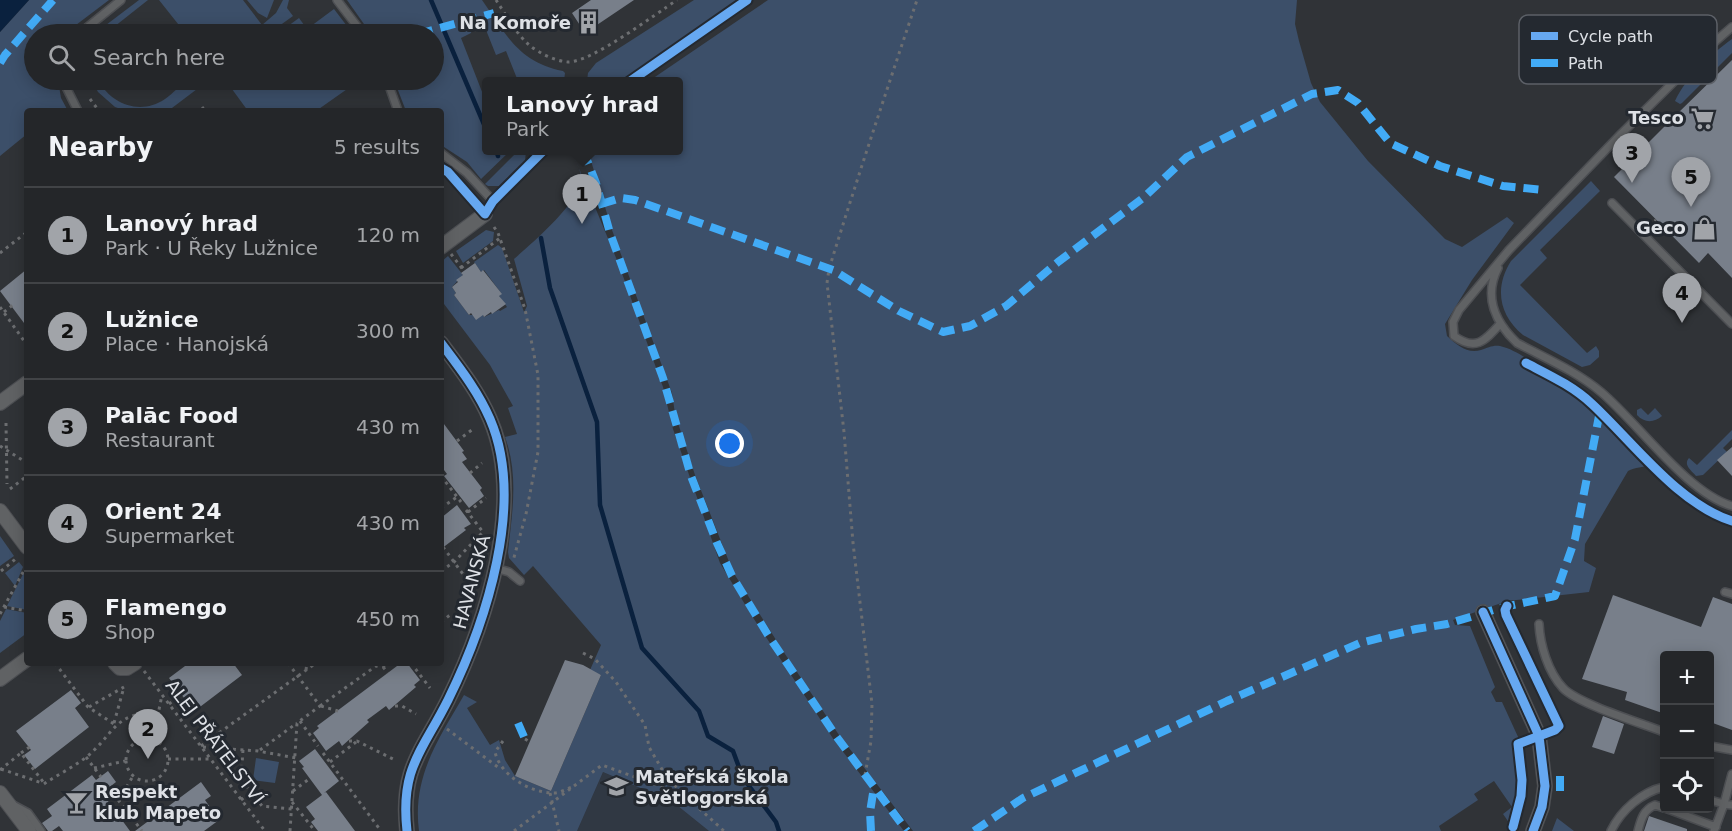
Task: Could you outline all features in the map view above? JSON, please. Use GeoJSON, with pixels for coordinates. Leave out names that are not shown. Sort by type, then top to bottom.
{"type":"FeatureCollection","features":[{"type":"Feature","properties":{"kind":"street"},"geometry":{"type":"LineString","coordinates":[[445,250],[484,214]]}},
{"type":"Feature","properties":{"kind":"street","name":"HAVANSKÁ"},"geometry":{"type":"LineString","coordinates":[[406,831],[404,807],[407,784],[414,761],[464,666],[495,568],[503,529],[503,475],[496,438],[478,394],[444,347]]}},
{"type":"Feature","properties":{"kind":"street"},"geometry":{"type":"LineString","coordinates":[[0,403],[24,385]]}},
{"type":"Feature","properties":{"kind":"street"},"geometry":{"type":"LineString","coordinates":[[0,511],[23,551]]}},
{"type":"Feature","properties":{"kind":"street"},"geometry":{"type":"LineString","coordinates":[[1483,612],[1539,736],[1545,786],[1542,807],[1533,831]]}},
{"type":"Feature","properties":{"kind":"street"},"geometry":{"type":"LineString","coordinates":[[0,679],[24,661]]}},
{"type":"Feature","properties":{"kind":"street"},"geometry":{"type":"LineString","coordinates":[[3,796],[29,831]]}},
{"type":"Feature","properties":{"kind":"lane"},"geometry":{"type":"LineString","coordinates":[[92,24],[122,0]]}},
{"type":"Feature","properties":{"kind":"lane"},"geometry":{"type":"LineString","coordinates":[[337,0],[355,24]]}},
{"type":"Feature","properties":{"kind":"lane"},"geometry":{"type":"LineString","coordinates":[[1717,39],[1732,27]]}},
{"type":"Feature","properties":{"kind":"lane"},"geometry":{"type":"LineString","coordinates":[[1500,324],[1485,339],[1476,344],[1465,344],[1454,336],[1453,322],[1459,310],[1503,258],[1671,84]]}},
{"type":"Feature","properties":{"kind":"lane"},"geometry":{"type":"LineString","coordinates":[[68,90],[76,108]]}},
{"type":"Feature","properties":{"kind":"lane"},"geometry":{"type":"LineString","coordinates":[[391,90],[397,108]]}},
{"type":"Feature","properties":{"kind":"lane"},"geometry":{"type":"LineString","coordinates":[[444,155],[467,173],[493,201]]}},
{"type":"Feature","properties":{"kind":"lane"},"geometry":{"type":"LineString","coordinates":[[484,214],[493,201],[539,155]]}},
{"type":"Feature","properties":{"kind":"lane"},"geometry":{"type":"LineString","coordinates":[[1612,203],[1732,324]]}},
{"type":"Feature","properties":{"kind":"lane"},"geometry":{"type":"LineString","coordinates":[[1503,258],[1494,276],[1491,293],[1492,305],[1500,324],[1517,343],[1586,380],[1695,484],[1718,501],[1730,503]]}},
{"type":"Feature","properties":{"kind":"lane"},"geometry":{"type":"LineString","coordinates":[[495,568],[509,572],[520,580]]}},
{"type":"Feature","properties":{"kind":"lane"},"geometry":{"type":"LineString","coordinates":[[1539,624],[1539,637],[1548,664],[1564,689],[1578,699],[1660,730]]}},
{"type":"Feature","properties":{"kind":"lane"},"geometry":{"type":"LineString","coordinates":[[1714,747],[1732,750]]}},
{"type":"Feature","properties":{"kind":"lane"},"geometry":{"type":"LineString","coordinates":[[1677,813],[1715,829],[1728,805],[1732,774]]}},
{"type":"Feature","properties":{"kind":"lane"},"geometry":{"type":"LineString","coordinates":[[1611,831],[1628,807],[1660,789]]}},
{"type":"Feature","properties":{"kind":"lane"},"geometry":{"type":"LineString","coordinates":[[3,796],[28,813],[41,831]]}},
{"type":"Feature","properties":{"kind":"lane"},"geometry":{"type":"LineString","coordinates":[[1638,831],[1648,809],[1655,805],[1660,806]]}},
{"type":"Feature","properties":{"kind":"path"},"geometry":{"type":"LineString","coordinates":[[496,0],[521,37],[539,52],[557,60],[577,60],[594,54],[677,0]]}},
{"type":"Feature","properties":{"kind":"path"},"geometry":{"type":"LineString","coordinates":[[865,775],[871,741],[872,704],[826,283],[868,142],[917,0]]}},
{"type":"Feature","properties":{"kind":"path"},"geometry":{"type":"LineString","coordinates":[[576,71],[577,60]]}},
{"type":"Feature","properties":{"kind":"path"},"geometry":{"type":"LineString","coordinates":[[90,99],[97,108]]}},
{"type":"Feature","properties":{"kind":"path"},"geometry":{"type":"LineString","coordinates":[[1648,227],[1656,220]]}},
{"type":"Feature","properties":{"kind":"path"},"geometry":{"type":"LineString","coordinates":[[494,228],[500,238],[525,309],[538,375],[538,452],[526,514],[513,561]]}},
{"type":"Feature","properties":{"kind":"path"},"geometry":{"type":"LineString","coordinates":[[0,253],[24,234]]}},
{"type":"Feature","properties":{"kind":"path"},"geometry":{"type":"LineString","coordinates":[[445,250],[462,269],[500,238]]}},
{"type":"Feature","properties":{"kind":"path"},"geometry":{"type":"LineString","coordinates":[[0,263],[24,244]]}},
{"type":"Feature","properties":{"kind":"path"},"geometry":{"type":"LineString","coordinates":[[4,312],[14,304]]}},
{"type":"Feature","properties":{"kind":"path"},"geometry":{"type":"LineString","coordinates":[[0,307],[24,341]]}},
{"type":"Feature","properties":{"kind":"path"},"geometry":{"type":"LineString","coordinates":[[6,423],[7,484]]}},
{"type":"Feature","properties":{"kind":"path"},"geometry":{"type":"LineString","coordinates":[[457,441],[473,429]]}},
{"type":"Feature","properties":{"kind":"path"},"geometry":{"type":"LineString","coordinates":[[0,446],[24,462]]}},
{"type":"Feature","properties":{"kind":"path"},"geometry":{"type":"LineString","coordinates":[[470,473],[482,463]]}},
{"type":"Feature","properties":{"kind":"path"},"geometry":{"type":"LineString","coordinates":[[10,489],[24,478]]}},
{"type":"Feature","properties":{"kind":"path"},"geometry":{"type":"LineString","coordinates":[[444,480],[461,502]]}},
{"type":"Feature","properties":{"kind":"path"},"geometry":{"type":"LineString","coordinates":[[444,506],[457,497]]}},
{"type":"Feature","properties":{"kind":"path"},"geometry":{"type":"LineString","coordinates":[[444,569],[454,562],[483,532],[467,511],[486,498]]}},
{"type":"Feature","properties":{"kind":"path"},"geometry":{"type":"LineString","coordinates":[[444,548],[471,585]]}},
{"type":"Feature","properties":{"kind":"path"},"geometry":{"type":"LineString","coordinates":[[1,571],[23,551]]}},
{"type":"Feature","properties":{"kind":"path"},"geometry":{"type":"LineString","coordinates":[[0,613],[24,570]]}},
{"type":"Feature","properties":{"kind":"path"},"geometry":{"type":"LineString","coordinates":[[4,607],[24,610]]}},
{"type":"Feature","properties":{"kind":"path"},"geometry":{"type":"LineString","coordinates":[[444,620],[450,615],[460,617]]}},
{"type":"Feature","properties":{"kind":"path"},"geometry":{"type":"LineString","coordinates":[[583,653],[595,659],[616,682],[645,725],[649,747],[667,778],[724,831]]}},
{"type":"Feature","properties":{"kind":"path"},"geometry":{"type":"LineString","coordinates":[[58,666],[88,707],[113,725]]}},
{"type":"Feature","properties":{"kind":"path"},"geometry":{"type":"LineString","coordinates":[[290,666],[320,706],[338,711]]}},
{"type":"Feature","properties":{"kind":"path"},"geometry":{"type":"LineString","coordinates":[[306,670],[307,666]]}},
{"type":"Feature","properties":{"kind":"path"},"geometry":{"type":"LineString","coordinates":[[201,746],[312,666]]}},
{"type":"Feature","properties":{"kind":"path"},"geometry":{"type":"LineString","coordinates":[[258,751],[376,666],[383,667],[388,673]]}},
{"type":"Feature","properties":{"kind":"path"},"geometry":{"type":"LineString","coordinates":[[413,666],[430,688]]}},
{"type":"Feature","properties":{"kind":"path"},"geometry":{"type":"LineString","coordinates":[[44,784],[86,757],[106,736],[113,725],[124,687],[88,707]]}},
{"type":"Feature","properties":{"kind":"path"},"geometry":{"type":"LineString","coordinates":[[169,704],[183,693]]}},
{"type":"Feature","properties":{"kind":"path"},"geometry":{"type":"LineString","coordinates":[[153,740],[162,695]]}},
{"type":"Feature","properties":{"kind":"path"},"geometry":{"type":"LineString","coordinates":[[395,706],[402,706],[417,714]]}},
{"type":"Feature","properties":{"kind":"path"},"geometry":{"type":"LineString","coordinates":[[113,725],[138,714],[158,714]]}},
{"type":"Feature","properties":{"kind":"path"},"geometry":{"type":"LineString","coordinates":[[298,722],[318,746]]}},
{"type":"Feature","properties":{"kind":"path"},"geometry":{"type":"LineString","coordinates":[[290,831],[298,722]]}},
{"type":"Feature","properties":{"kind":"path"},"geometry":{"type":"LineString","coordinates":[[443,726],[523,784],[540,792],[556,794],[576,785]]}},
{"type":"Feature","properties":{"kind":"path"},"geometry":{"type":"LineString","coordinates":[[146,738],[164,747],[168,759],[166,767],[157,778],[144,781],[133,776],[125,762],[126,754],[134,743],[146,738]]}},
{"type":"Feature","properties":{"kind":"path"},"geometry":{"type":"LineString","coordinates":[[525,740],[530,742]]}},
{"type":"Feature","properties":{"kind":"path"},"geometry":{"type":"LineString","coordinates":[[349,741],[357,741],[393,759]]}},
{"type":"Feature","properties":{"kind":"path"},"geometry":{"type":"LineString","coordinates":[[330,762],[357,741]]}},
{"type":"Feature","properties":{"kind":"path"},"geometry":{"type":"LineString","coordinates":[[503,741],[495,752],[497,761],[503,770]]}},
{"type":"Feature","properties":{"kind":"path"},"geometry":{"type":"LineString","coordinates":[[1,769],[31,746]]}},
{"type":"Feature","properties":{"kind":"path"},"geometry":{"type":"LineString","coordinates":[[201,746],[258,751],[296,758]]}},
{"type":"Feature","properties":{"kind":"path"},"geometry":{"type":"LineString","coordinates":[[243,750],[241,779],[262,806],[292,809]]}},
{"type":"Feature","properties":{"kind":"path"},"geometry":{"type":"LineString","coordinates":[[21,753],[44,784]]}},
{"type":"Feature","properties":{"kind":"path"},"geometry":{"type":"LineString","coordinates":[[323,753],[381,831]]}},
{"type":"Feature","properties":{"kind":"path"},"geometry":{"type":"LineString","coordinates":[[86,757],[101,777]]}},
{"type":"Feature","properties":{"kind":"path"},"geometry":{"type":"LineString","coordinates":[[168,759],[211,759]]}},
{"type":"Feature","properties":{"kind":"path"},"geometry":{"type":"LineString","coordinates":[[94,768],[125,762]]}},
{"type":"Feature","properties":{"kind":"path"},"geometry":{"type":"LineString","coordinates":[[514,831],[602,765],[673,791],[690,800]]}},
{"type":"Feature","properties":{"kind":"path"},"geometry":{"type":"LineString","coordinates":[[1,769],[44,784]]}},
{"type":"Feature","properties":{"kind":"path"},"geometry":{"type":"LineString","coordinates":[[118,800],[133,776]]}},
{"type":"Feature","properties":{"kind":"path"},"geometry":{"type":"LineString","coordinates":[[293,791],[309,778]]}},
{"type":"Feature","properties":{"kind":"path"},"geometry":{"type":"LineString","coordinates":[[109,788],[141,831]]}},
{"type":"Feature","properties":{"kind":"path"},"geometry":{"type":"LineString","coordinates":[[241,800],[251,792]]}},
{"type":"Feature","properties":{"kind":"path"},"geometry":{"type":"LineString","coordinates":[[550,793],[559,831]]}},
{"type":"Feature","properties":{"kind":"path"},"geometry":{"type":"LineString","coordinates":[[292,802],[315,831]]}},
{"type":"Feature","properties":{"kind":"shaded area"},"geometry":{"type":"Polygon","coordinates":[[[0,0],[29,0],[0,32],[0,0]]]}},
{"type":"Feature","properties":{"kind":"shaded area"},"geometry":{"type":"Polygon","coordinates":[[[29,0],[109,0],[77,24],[24,24],[24,90],[60,90],[66,108],[24,108],[24,136],[0,156],[0,32],[29,0]]]}},
{"type":"Feature","properties":{"kind":"shaded area"},"geometry":{"type":"Polygon","coordinates":[[[139,0],[148,0],[118,24],[107,24],[139,0]]]}},
{"type":"Feature","properties":{"kind":"shaded area"},"geometry":{"type":"Polygon","coordinates":[[[159,0],[243,0],[261,24],[178,24],[159,0]]]}},
{"type":"Feature","properties":{"kind":"shaded area"},"geometry":{"type":"Polygon","coordinates":[[[247,0],[274,0],[267,18],[258,13],[247,0]]]}},
{"type":"Feature","properties":{"kind":"shaded area"},"geometry":{"type":"Polygon","coordinates":[[[283,0],[289,0],[287,8],[293,16],[282,24],[263,24],[276,13],[283,0]]]}},
{"type":"Feature","properties":{"kind":"shaded area"},"geometry":{"type":"Polygon","coordinates":[[[347,0],[482,0],[506,35],[524,54],[548,67],[563,71],[564,77],[516,77],[506,51],[496,55],[482,20],[473,23],[471,33],[461,38],[482,92],[482,155],[506,155],[481,179],[467,162],[444,147],[444,108],[405,108],[398,90],[444,90],[444,24],[364,24],[347,0]]]}},
{"type":"Feature","properties":{"kind":"shaded area"},"geometry":{"type":"Polygon","coordinates":[[[694,0],[741,0],[626,77],[588,77],[596,63],[694,0]]]}},
{"type":"Feature","properties":{"kind":"shaded area"},"geometry":{"type":"Polygon","coordinates":[[[768,0],[1297,0],[1295,24],[1311,83],[1320,102],[1368,161],[1445,239],[1462,247],[1507,217],[1514,223],[1472,280],[1445,324],[1447,336],[1467,350],[1476,351],[1500,346],[1526,358],[1523,365],[1588,403],[1649,464],[1628,471],[1585,544],[1584,561],[1596,568],[1589,592],[1507,601],[1453,620],[1455,625],[1470,626],[1495,687],[1491,692],[1496,702],[1502,702],[1519,739],[1515,744],[1517,793],[1510,824],[1503,814],[1512,807],[1494,781],[1474,794],[1478,800],[1439,826],[1441,831],[913,831],[839,735],[733,572],[695,475],[675,414],[672,393],[612,230],[589,155],[683,155],[683,77],[655,77],[768,0]]]}},
{"type":"Feature","properties":{"kind":"shaded area"},"geometry":{"type":"Polygon","coordinates":[[[334,9],[345,24],[314,24],[334,9]]]}},
{"type":"Feature","properties":{"kind":"shaded area"},"geometry":{"type":"Polygon","coordinates":[[[299,18],[303,24],[291,24],[299,18]]]}},
{"type":"Feature","properties":{"kind":"shaded area"},"geometry":{"type":"Polygon","coordinates":[[[1732,39],[1732,53],[1717,68],[1717,51],[1732,39]]]}},
{"type":"Feature","properties":{"kind":"shaded area"},"geometry":{"type":"Polygon","coordinates":[[[1685,84],[1701,84],[1680,104],[1675,101],[1685,84]]]}},
{"type":"Feature","properties":{"kind":"shaded area"},"geometry":{"type":"Polygon","coordinates":[[[97,90],[106,90],[118,101],[127,105],[146,107],[165,99],[176,90],[196,90],[172,108],[118,108],[97,90]]]}},
{"type":"Feature","properties":{"kind":"shaded area"},"geometry":{"type":"Polygon","coordinates":[[[233,90],[346,90],[320,108],[246,108],[233,90]]]}},
{"type":"Feature","properties":{"kind":"shaded area"},"geometry":{"type":"Polygon","coordinates":[[[514,155],[526,155],[525,161],[499,186],[485,184],[514,155]]]}},
{"type":"Feature","properties":{"kind":"shaded area"},"geometry":{"type":"Polygon","coordinates":[[[579,168],[619,265],[663,387],[673,429],[720,563],[834,740],[904,831],[709,831],[673,802],[603,772],[577,831],[419,831],[419,793],[423,776],[436,744],[464,695],[477,702],[467,708],[490,745],[499,740],[505,760],[515,776],[551,791],[601,675],[590,670],[601,645],[533,566],[524,575],[509,558],[513,480],[505,437],[517,434],[508,408],[513,406],[490,365],[444,304],[444,259],[448,256],[463,275],[452,287],[456,293],[454,295],[469,315],[483,315],[484,317],[507,307],[499,296],[501,293],[484,270],[481,272],[474,262],[498,245],[502,248],[524,312],[527,306],[514,259],[563,212],[578,191],[581,174],[579,168]]]}},
{"type":"Feature","properties":{"kind":"shaded area"},"geometry":{"type":"Polygon","coordinates":[[[1591,181],[1600,191],[1540,250],[1547,258],[1520,285],[1587,353],[1596,346],[1599,357],[1590,365],[1582,367],[1523,335],[1504,310],[1501,291],[1502,281],[1511,261],[1591,181]]]}},
{"type":"Feature","properties":{"kind":"shaded area"},"geometry":{"type":"Polygon","coordinates":[[[486,230],[494,232],[493,241],[463,263],[456,251],[486,230]]]}},
{"type":"Feature","properties":{"kind":"shaded area"},"geometry":{"type":"Polygon","coordinates":[[[1641,408],[1648,415],[1655,408],[1662,416],[1652,421],[1643,420],[1637,415],[1637,410],[1641,408]]]}},
{"type":"Feature","properties":{"kind":"shaded area"},"geometry":{"type":"Polygon","coordinates":[[[1732,430],[1732,439],[1723,448],[1727,452],[1703,475],[1696,476],[1687,465],[1689,458],[1697,465],[1732,430]]]}},
{"type":"Feature","properties":{"kind":"shaded area"},"geometry":{"type":"Polygon","coordinates":[[[0,536],[14,556],[0,566],[0,536]]]}},
{"type":"Feature","properties":{"kind":"shaded area"},"geometry":{"type":"Polygon","coordinates":[[[19,562],[23,567],[15,586],[5,573],[19,562]]]}},
{"type":"Feature","properties":{"kind":"shaded area"},"geometry":{"type":"Polygon","coordinates":[[[24,572],[24,609],[7,606],[24,572]]]}},
{"type":"Feature","properties":{"kind":"shaded area"},"geometry":{"type":"Polygon","coordinates":[[[6,609],[24,612],[24,635],[0,653],[0,621],[6,609]]]}},
{"type":"Feature","properties":{"kind":"shaded area"},"geometry":{"type":"Polygon","coordinates":[[[256,758],[279,762],[275,783],[253,780],[256,758]]]}},
{"type":"Feature","properties":{"kind":"shaded area","name":"Mateřská škola Světlogorská"},"geometry":{"type":"Polygon","coordinates":[[[603,772],[673,802],[709,831],[577,831],[603,772]]]}},
{"type":"Feature","properties":{"kind":"shaded area"},"geometry":{"type":"Polygon","coordinates":[[[1557,818],[1574,831],[1552,831],[1557,818]]]}},
{"type":"Feature","properties":{"kind":"building","name":"Na Komoře"},"geometry":{"type":"Polygon","coordinates":[[[591,0],[634,0],[585,33],[572,13],[591,0]]]}},
{"type":"Feature","properties":{"kind":"building","name":"Tesco"},"geometry":{"type":"Polygon","coordinates":[[[1732,60],[1732,278],[1708,253],[1699,263],[1614,177],[1667,124],[1664,121],[1672,113],[1675,116],[1708,84],[1717,84],[1717,75],[1732,60]]]}},
{"type":"Feature","properties":{"kind":"building"},"geometry":{"type":"Polygon","coordinates":[[[475,263],[502,294],[499,296],[506,304],[492,314],[491,312],[484,317],[483,315],[476,320],[471,313],[469,315],[454,295],[456,293],[452,287],[463,275],[461,273],[475,263]]]}},
{"type":"Feature","properties":{"kind":"building"},"geometry":{"type":"Polygon","coordinates":[[[24,271],[24,323],[0,291],[24,271]]]}},
{"type":"Feature","properties":{"kind":"building"},"geometry":{"type":"Polygon","coordinates":[[[444,424],[464,451],[462,452],[467,459],[462,462],[482,488],[480,490],[484,496],[469,508],[444,476],[447,474],[444,470],[444,424]]]}},
{"type":"Feature","properties":{"kind":"building"},"geometry":{"type":"Polygon","coordinates":[[[1732,447],[1732,476],[1717,460],[1732,447]]]}},
{"type":"Feature","properties":{"kind":"building"},"geometry":{"type":"Polygon","coordinates":[[[457,505],[471,524],[444,547],[444,516],[457,505]]]}},
{"type":"Feature","properties":{"kind":"building"},"geometry":{"type":"Polygon","coordinates":[[[1613,595],[1701,627],[1713,597],[1732,604],[1732,730],[1714,723],[1714,651],[1660,651],[1660,712],[1625,700],[1627,692],[1582,679],[1613,595]]]}},
{"type":"Feature","properties":{"kind":"building"},"geometry":{"type":"Polygon","coordinates":[[[565,660],[583,665],[601,675],[551,791],[515,776],[565,660]]]}},
{"type":"Feature","properties":{"kind":"building"},"geometry":{"type":"Polygon","coordinates":[[[185,666],[235,666],[242,675],[188,716],[178,703],[184,698],[169,678],[185,666]]]}},
{"type":"Feature","properties":{"kind":"building"},"geometry":{"type":"Polygon","coordinates":[[[397,666],[409,666],[420,680],[414,685],[416,687],[389,710],[386,706],[367,720],[369,722],[342,746],[339,741],[326,751],[313,733],[319,728],[317,726],[397,666]]]}},
{"type":"Feature","properties":{"kind":"building"},"geometry":{"type":"Polygon","coordinates":[[[71,690],[81,703],[75,708],[89,727],[35,769],[24,755],[31,750],[16,731],[71,690]]]}},
{"type":"Feature","properties":{"kind":"building"},"geometry":{"type":"Polygon","coordinates":[[[1603,716],[1624,724],[1614,754],[1592,747],[1603,716]]]}},
{"type":"Feature","properties":{"kind":"building"},"geometry":{"type":"Polygon","coordinates":[[[315,749],[339,781],[324,793],[326,792],[355,831],[318,831],[311,822],[315,819],[306,807],[322,795],[299,761],[315,749]]]}},
{"type":"Feature","properties":{"kind":"building"},"geometry":{"type":"Polygon","coordinates":[[[108,771],[116,782],[102,793],[130,831],[63,831],[59,826],[48,831],[42,823],[52,816],[47,809],[92,775],[96,780],[108,771]]]}},
{"type":"Feature","properties":{"kind":"building"},"geometry":{"type":"Polygon","coordinates":[[[201,782],[211,796],[205,800],[219,820],[204,831],[135,831],[201,782]]]}},
{"type":"Feature","properties":{"kind":"building"},"geometry":{"type":"Polygon","coordinates":[[[1649,816],[1687,829],[1687,831],[1644,831],[1649,816]]]}},
{"type":"Feature","properties":{"kind":"waterway"},"geometry":{"type":"LineString","coordinates":[[431,0],[441,24]]}},
{"type":"Feature","properties":{"kind":"waterway"},"geometry":{"type":"LineString","coordinates":[[444,30],[482,120]]}},
{"type":"Feature","properties":{"kind":"waterway"},"geometry":{"type":"LineString","coordinates":[[541,238],[550,288],[597,422],[600,505],[642,648],[699,711],[708,736],[733,751],[743,778],[776,822],[779,831]]}},
{"type":"Feature","properties":{"kind":"marked path"},"geometry":{"type":"LineString","coordinates":[[32,24],[53,0]]}},
{"type":"Feature","properties":{"kind":"marked path"},"geometry":{"type":"LineString","coordinates":[[444,27],[494,13]]}},
{"type":"Feature","properties":{"kind":"marked path"},"geometry":{"type":"LineString","coordinates":[[0,63],[24,33]]}},
{"type":"Feature","properties":{"kind":"marked path"},"geometry":{"type":"LineString","coordinates":[[601,204],[621,198],[635,200],[833,270],[899,311],[943,332],[970,326],[1006,306],[1058,262],[1143,198],[1187,157],[1312,94],[1338,90],[1358,103],[1390,143],[1440,166],[1503,186],[1543,190]]}},
{"type":"Feature","properties":{"kind":"marked path"},"geometry":{"type":"LineString","coordinates":[[585,155],[596,183],[610,233],[663,378],[691,476],[732,576],[768,635],[836,736],[907,831]]}},
{"type":"Feature","properties":{"kind":"marked path"},"geometry":{"type":"LineString","coordinates":[[974,831],[1023,798],[1227,701],[1360,643],[1447,624],[1500,608],[1555,596],[1575,539],[1600,411]]}},
{"type":"Feature","properties":{"kind":"marked path"},"geometry":{"type":"LineString","coordinates":[[518,723],[525,739]]}},
{"type":"Feature","properties":{"kind":"marked path"},"geometry":{"type":"LineString","coordinates":[[1560,775],[1560,791]]}},
{"type":"Feature","properties":{"kind":"marked path"},"geometry":{"type":"LineString","coordinates":[[871,831],[870,812],[874,787]]}},
{"type":"Feature","properties":{"kind":"cycle path"},"geometry":{"type":"LineString","coordinates":[[636,77],[747,0]]}},
{"type":"Feature","properties":{"kind":"cycle path"},"geometry":{"type":"LineString","coordinates":[[444,170],[485,214],[493,201],[539,155]]}},
{"type":"Feature","properties":{"kind":"cycle path"},"geometry":{"type":"LineString","coordinates":[[407,831],[406,809],[410,776],[415,761],[448,700],[476,635],[497,562],[503,524],[504,487],[500,452],[490,419],[474,389],[444,347]]}},
{"type":"Feature","properties":{"kind":"cycle path"},"geometry":{"type":"LineString","coordinates":[[1526,363],[1560,381],[1585,398],[1675,487],[1712,513],[1732,521]]}},
{"type":"Feature","properties":{"kind":"cycle path"},"geometry":{"type":"LineString","coordinates":[[1507,606],[1506,615],[1559,726],[1555,730],[1518,744],[1522,780],[1521,796],[1513,827]]}},
{"type":"Feature","properties":{"kind":"cycle path"},"geometry":{"type":"LineString","coordinates":[[1483,612],[1539,736],[1545,786],[1542,807],[1533,831]]}},
{"type":"Feature","properties":{"kind":"place","name":"Na Komoře"},"geometry":{"type":"Point","coordinates":[589,23]}},
{"type":"Feature","properties":{"kind":"place","name":"Tesco"},"geometry":{"type":"Point","coordinates":[1702,118]}},
{"type":"Feature","properties":{"kind":"place","name":"Palāc Food"},"geometry":{"type":"Point","coordinates":[1632,183]}},
{"type":"Feature","properties":{"kind":"place","name":"Flamengo"},"geometry":{"type":"Point","coordinates":[1691,207]}},
{"type":"Feature","properties":{"kind":"place","name":"Lanový hrad"},"geometry":{"type":"Point","coordinates":[582,224]}},
{"type":"Feature","properties":{"kind":"place","name":"Geco"},"geometry":{"type":"Point","coordinates":[1704,228]}},
{"type":"Feature","properties":{"kind":"place","name":"Orient 24"},"geometry":{"type":"Point","coordinates":[1682,323]}},
{"type":"Feature","properties":{"kind":"place","name":"Lužnice"},"geometry":{"type":"Point","coordinates":[148,759]}},
{"type":"Feature","properties":{"kind":"place","name":"Mateřská škola Světlogorská"},"geometry":{"type":"Point","coordinates":[617,787]}},
{"type":"Feature","properties":{"kind":"place","name":"Respekt klub Mapeto"},"geometry":{"type":"Point","coordinates":[77,802]}}]}
